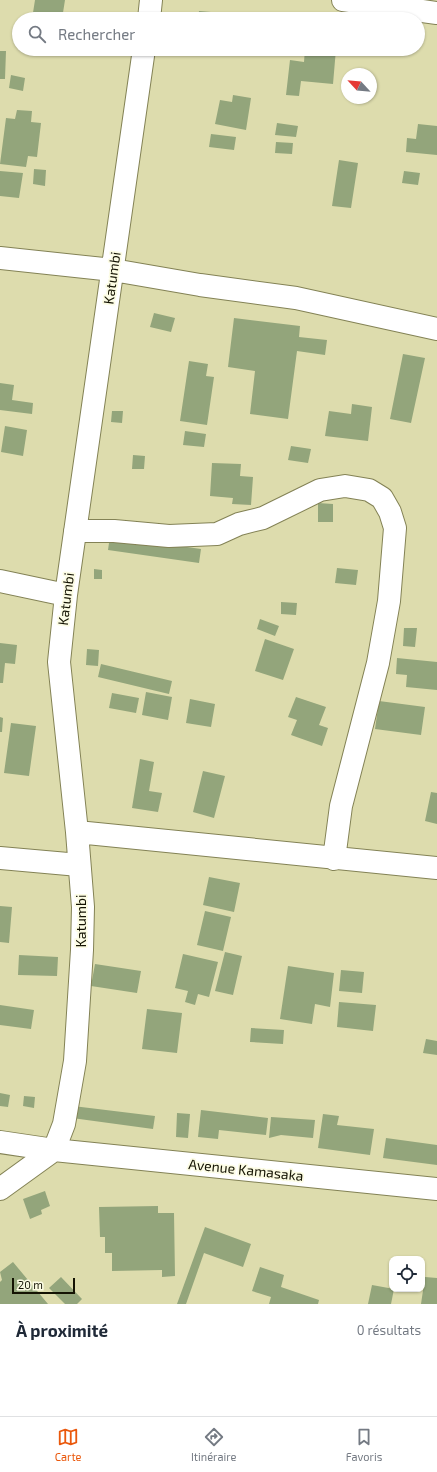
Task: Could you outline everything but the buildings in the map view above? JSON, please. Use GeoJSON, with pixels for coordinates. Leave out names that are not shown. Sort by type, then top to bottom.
{"type":"FeatureCollection","features":[{"type":"Feature","properties":{"kind":"street"},"geometry":{"type":"LineString","coordinates":[[150,12],[151,0]]}},
{"type":"Feature","properties":{"kind":"street"},"geometry":{"type":"LineString","coordinates":[[343,0],[437,13]]}},
{"type":"Feature","properties":{"kind":"street","name":"Katumbi"},"geometry":{"type":"LineString","coordinates":[[54,1150],[64,1124],[75,1061],[83,908],[77,832],[59,662],[66,595],[143,56]]}},
{"type":"Feature","properties":{"kind":"street"},"geometry":{"type":"LineString","coordinates":[[0,258],[113,270],[296,298],[437,329]]}},
{"type":"Feature","properties":{"kind":"street"},"geometry":{"type":"LineString","coordinates":[[75,531],[114,531],[169,536],[217,534],[239,524],[263,518],[320,490],[345,486],[369,490],[382,498],[390,512],[395,528],[389,601],[378,663],[341,806],[334,859]]}},
{"type":"Feature","properties":{"kind":"street"},"geometry":{"type":"LineString","coordinates":[[0,581],[66,595]]}},
{"type":"Feature","properties":{"kind":"street"},"geometry":{"type":"LineString","coordinates":[[77,832],[334,859],[437,868]]}},
{"type":"Feature","properties":{"kind":"street"},"geometry":{"type":"LineString","coordinates":[[0,858],[79,865]]}},
{"type":"Feature","properties":{"kind":"street","name":"Avenue Kamasaka"},"geometry":{"type":"LineString","coordinates":[[0,1142],[54,1150],[437,1189]]}},
{"type":"Feature","properties":{"kind":"street"},"geometry":{"type":"LineString","coordinates":[[0,1189],[54,1150]]}}]}
